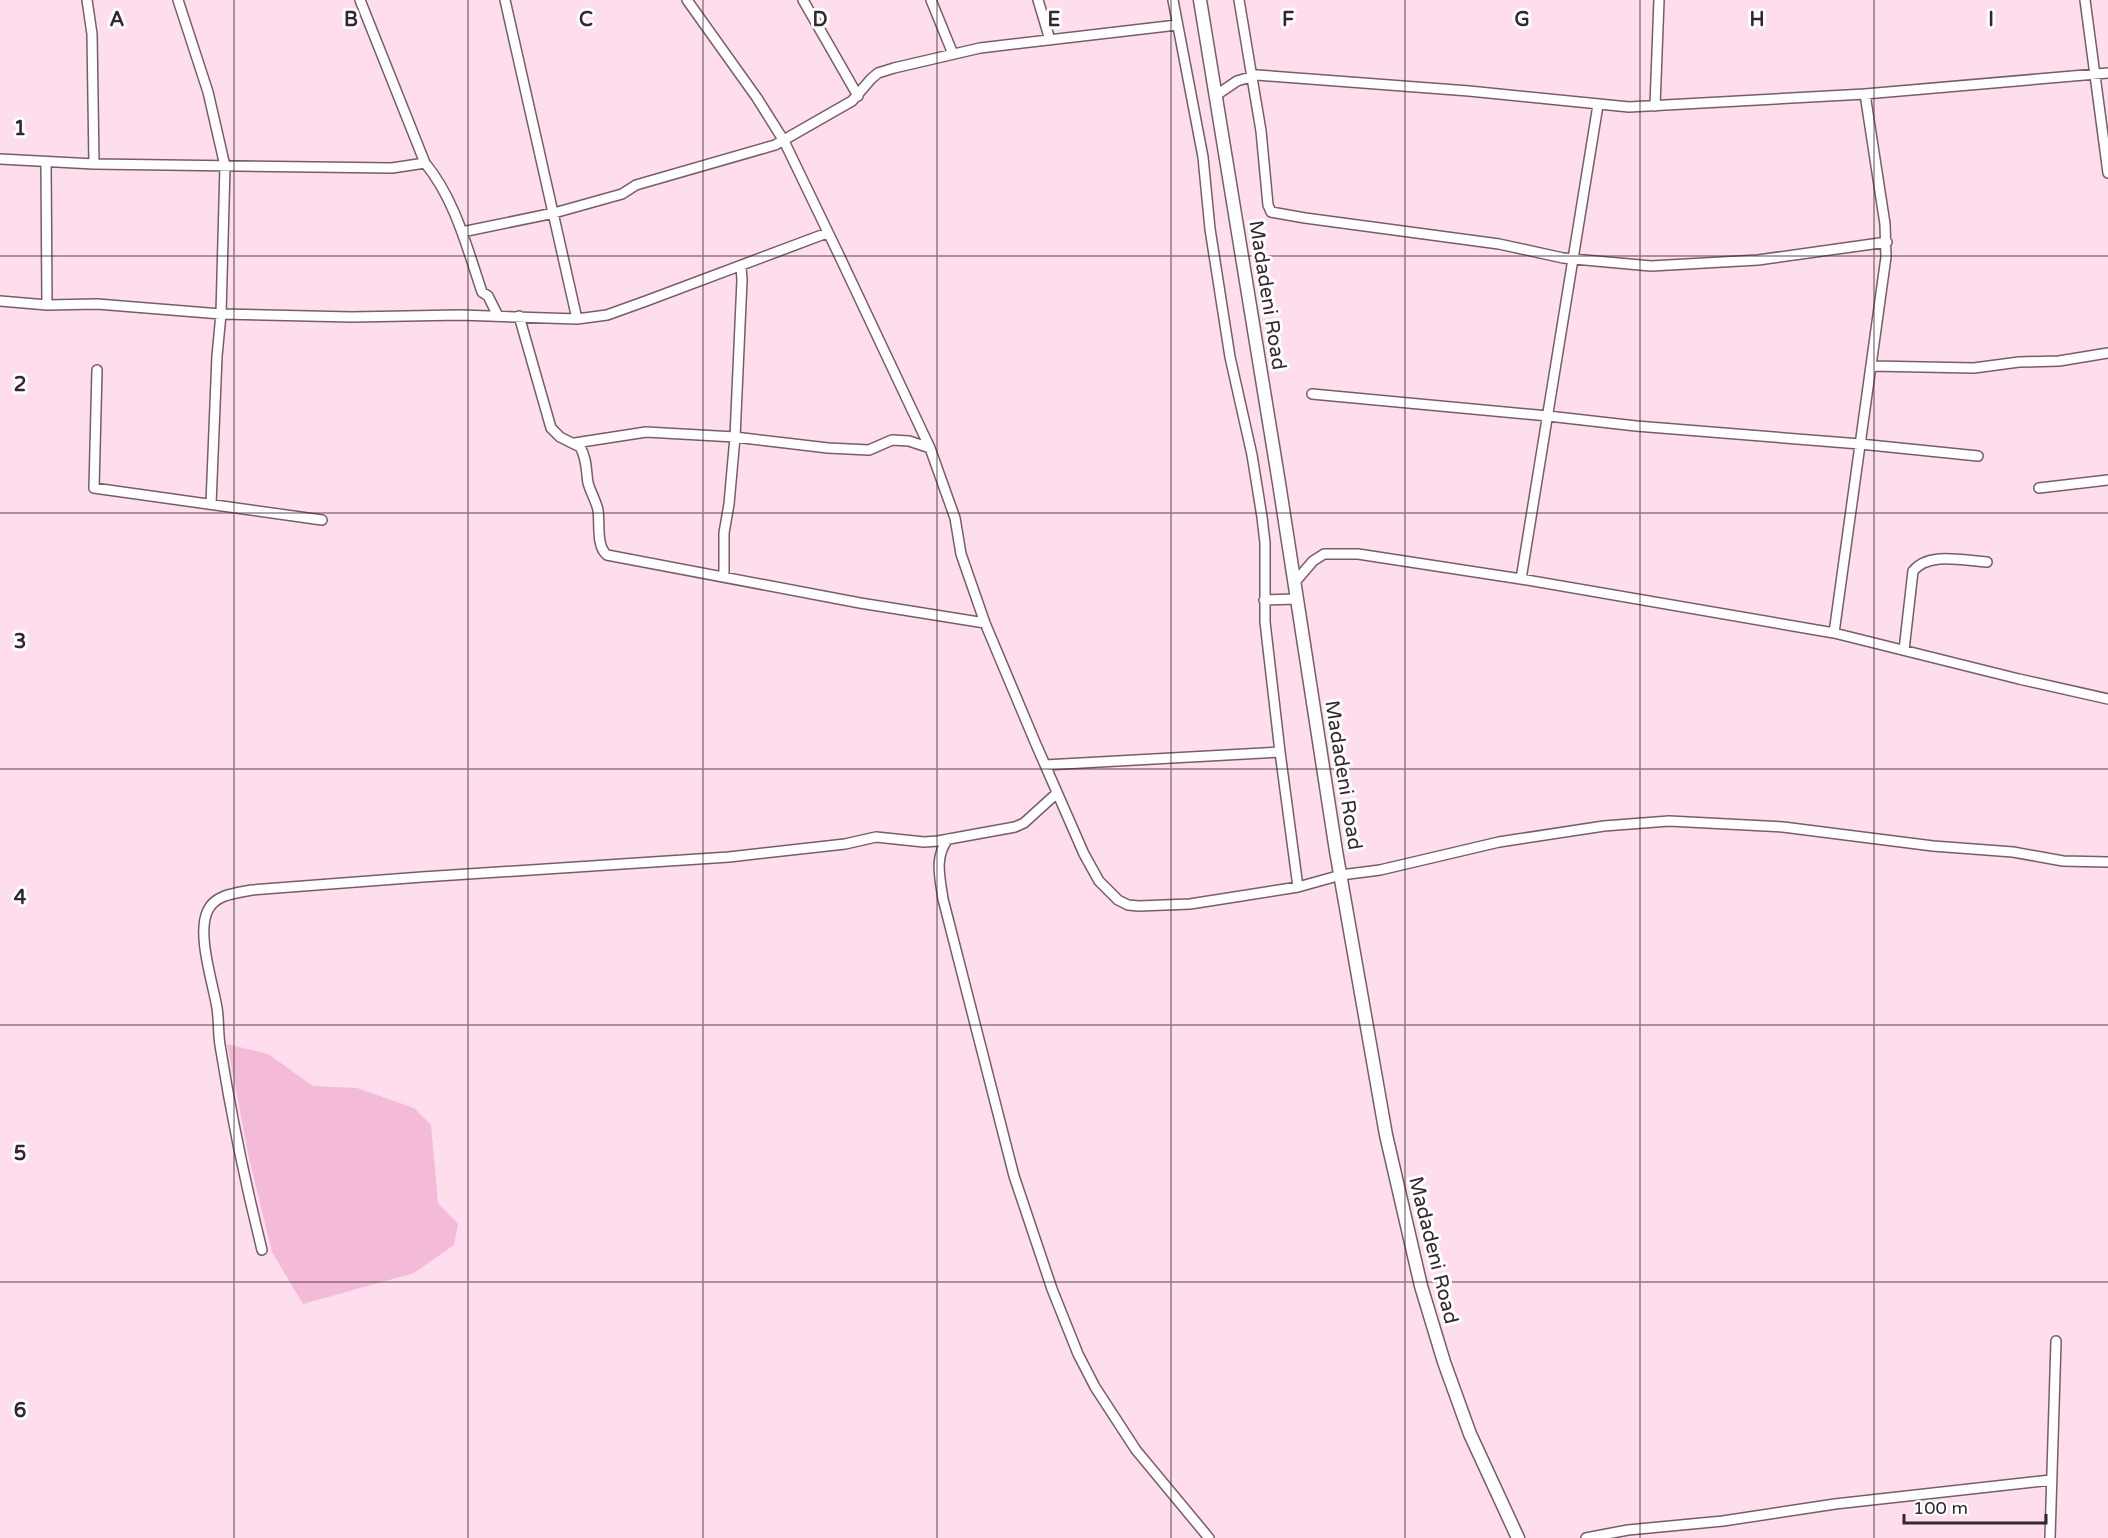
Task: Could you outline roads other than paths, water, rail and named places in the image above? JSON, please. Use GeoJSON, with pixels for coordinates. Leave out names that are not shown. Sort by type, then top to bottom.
{"type":"FeatureCollection","features":[{"type":"Feature","properties":{"kind":"street"},"geometry":{"type":"LineString","coordinates":[[87,0],[92,34],[94,164]]}},
{"type":"Feature","properties":{"kind":"street"},"geometry":{"type":"LineString","coordinates":[[178,0],[208,92],[225,166],[221,314],[211,504]]}},
{"type":"Feature","properties":{"kind":"street"},"geometry":{"type":"LineString","coordinates":[[360,0],[425,163],[439,180],[462,232],[482,292],[488,296],[498,316]]}},
{"type":"Feature","properties":{"kind":"street"},"geometry":{"type":"LineString","coordinates":[[505,0],[577,319]]}},
{"type":"Feature","properties":{"kind":"street"},"geometry":{"type":"LineString","coordinates":[[687,0],[758,98],[784,141],[930,448],[956,518],[961,554],[985,623],[1057,793],[1099,881],[1113,896],[1128,905],[1151,907],[1190,904],[1298,887],[1341,875],[1380,870],[1498,842],[1604,826],[1669,821],[1783,827],[1933,846],[2013,852],[2063,861],[2108,862]]}},
{"type":"Feature","properties":{"kind":"street"},"geometry":{"type":"LineString","coordinates":[[803,0],[858,96]]}},
{"type":"Feature","properties":{"kind":"street"},"geometry":{"type":"LineString","coordinates":[[931,0],[953,54]]}},
{"type":"Feature","properties":{"kind":"street"},"geometry":{"type":"LineString","coordinates":[[1038,0],[1050,40]]}},
{"type":"Feature","properties":{"kind":"street"},"geometry":{"type":"LineString","coordinates":[[1173,0],[1203,156],[1210,229],[1230,357],[1252,455],[1262,517],[1265,543],[1264,600],[1280,752],[1298,887]]}},
{"type":"Feature","properties":{"kind":"street","name":"Madadeni Road"},"geometry":{"type":"LineString","coordinates":[[1200,0],[1341,875],[1386,1135],[1421,1286],[1444,1362],[1470,1434],[1518,1538]]}},
{"type":"Feature","properties":{"kind":"street"},"geometry":{"type":"LineString","coordinates":[[1239,0],[1261,132],[1268,205],[1271,212],[1498,244],[1551,256],[1651,266],[1769,259],[1887,242]]}},
{"type":"Feature","properties":{"kind":"street"},"geometry":{"type":"LineString","coordinates":[[1655,106],[1659,0]]}},
{"type":"Feature","properties":{"kind":"street"},"geometry":{"type":"LineString","coordinates":[[2085,0],[2094,75],[2106,140],[2108,173]]}},
{"type":"Feature","properties":{"kind":"street"},"geometry":{"type":"LineString","coordinates":[[462,232],[554,213],[622,194],[636,185],[784,141],[858,96],[878,73],[894,68],[980,48],[1176,25]]}},
{"type":"Feature","properties":{"kind":"street"},"geometry":{"type":"LineString","coordinates":[[1215,96],[1237,81],[1251,76],[1469,91],[1598,105],[1655,106],[1865,94],[2108,73]]}},
{"type":"Feature","properties":{"kind":"street"},"geometry":{"type":"LineString","coordinates":[[1834,633],[1887,242],[1865,94]]}},
{"type":"Feature","properties":{"kind":"street"},"geometry":{"type":"LineString","coordinates":[[1521,579],[1598,105]]}},
{"type":"Feature","properties":{"kind":"street"},"geometry":{"type":"LineString","coordinates":[[0,159],[46,163],[392,168],[425,163]]}},
{"type":"Feature","properties":{"kind":"street"},"geometry":{"type":"LineString","coordinates":[[46,163],[47,305]]}},
{"type":"Feature","properties":{"kind":"street"},"geometry":{"type":"LineString","coordinates":[[0,301],[47,305],[97,304],[221,314],[352,317],[519,316],[577,319],[607,315],[827,232]]}},
{"type":"Feature","properties":{"kind":"street"},"geometry":{"type":"LineString","coordinates":[[724,576],[724,533],[735,437],[741,266]]}},
{"type":"Feature","properties":{"kind":"street"},"geometry":{"type":"LineString","coordinates":[[519,316],[551,428],[560,437],[580,447],[585,457],[588,482],[598,514],[602,552],[614,557],[860,603],[985,623]]}},
{"type":"Feature","properties":{"kind":"street"},"geometry":{"type":"LineString","coordinates":[[1871,366],[1974,368],[2108,353]]}},
{"type":"Feature","properties":{"kind":"street"},"geometry":{"type":"LineString","coordinates":[[97,370],[94,488],[322,520]]}},
{"type":"Feature","properties":{"kind":"street"},"geometry":{"type":"LineString","coordinates":[[1312,394],[1636,426],[1978,456]]}},
{"type":"Feature","properties":{"kind":"street"},"geometry":{"type":"LineString","coordinates":[[575,443],[646,432],[735,437],[828,448],[869,450],[892,440],[909,441],[930,448]]}},
{"type":"Feature","properties":{"kind":"street"},"geometry":{"type":"LineString","coordinates":[[2039,488],[2108,480]]}},
{"type":"Feature","properties":{"kind":"street"},"geometry":{"type":"LineString","coordinates":[[1295,582],[1319,556],[1332,552],[1358,554],[1521,579],[1834,633],[2019,680],[2108,699]]}},
{"type":"Feature","properties":{"kind":"street"},"geometry":{"type":"LineString","coordinates":[[1904,650],[1913,571],[1917,566],[1932,558],[1987,562]]}},
{"type":"Feature","properties":{"kind":"street"},"geometry":{"type":"LineString","coordinates":[[1264,600],[1297,599]]}},
{"type":"Feature","properties":{"kind":"street"},"geometry":{"type":"LineString","coordinates":[[1045,765],[1280,752]]}},
{"type":"Feature","properties":{"kind":"street"},"geometry":{"type":"LineString","coordinates":[[262,1250],[231,1108],[219,1041],[218,1012],[203,927],[207,911],[228,894],[399,878],[729,857],[845,844],[876,837],[924,842],[1015,827],[1057,793]]}},
{"type":"Feature","properties":{"kind":"street"},"geometry":{"type":"LineString","coordinates":[[948,839],[941,848],[938,861],[943,899],[1014,1176],[1056,1299],[1086,1371],[1126,1436],[1209,1538]]}},
{"type":"Feature","properties":{"kind":"street"},"geometry":{"type":"LineString","coordinates":[[2050,1538],[2056,1341]]}},
{"type":"Feature","properties":{"kind":"street"},"geometry":{"type":"LineString","coordinates":[[1586,1538],[1628,1530],[1723,1521],[1835,1504],[2051,1480]]}}]}
